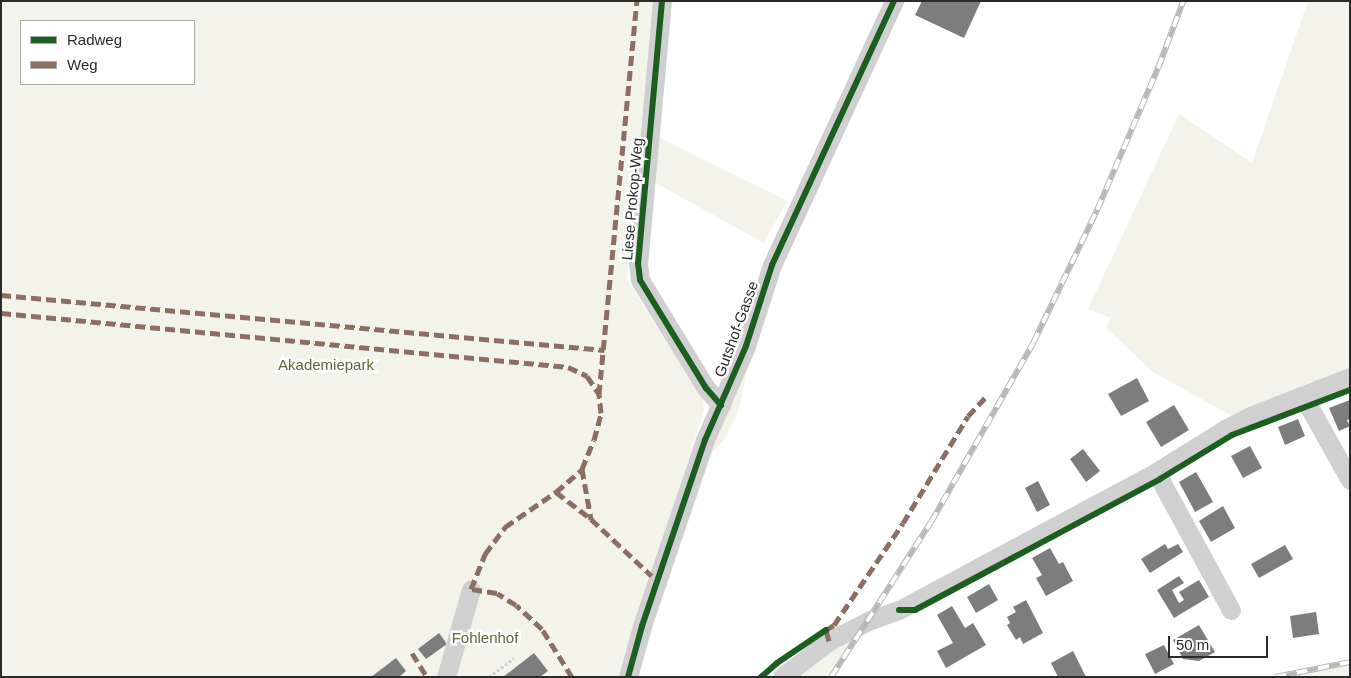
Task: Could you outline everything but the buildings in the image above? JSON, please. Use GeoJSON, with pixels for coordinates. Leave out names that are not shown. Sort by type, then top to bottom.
{"type":"FeatureCollection","features":[{"type":"Feature","properties":{"kind":"street","name":"Liese Prokop-Weg"},"geometry":{"type":"LineString","coordinates":[[662,1],[638,263],[640,280],[706,388],[721,405]]}},
{"type":"Feature","properties":{"kind":"street","name":"Gutshof-Gasse"},"geometry":{"type":"LineString","coordinates":[[628,677],[642,626],[702,450],[746,346],[772,265],[894,1]]}},
{"type":"Feature","properties":{"kind":"street"},"geometry":{"type":"LineString","coordinates":[[782,677],[829,641],[868,621],[899,610],[1156,472],[1246,419],[1350,377]]}},
{"type":"Feature","properties":{"kind":"street"},"geometry":{"type":"LineString","coordinates":[[1304,396],[1350,480]]}},
{"type":"Feature","properties":{"kind":"street"},"geometry":{"type":"LineString","coordinates":[[1156,472],[1231,610]]}},
{"type":"Feature","properties":{"kind":"street"},"geometry":{"type":"LineString","coordinates":[[446,677],[471,588]]}},
{"type":"Feature","properties":{"kind":"path"},"geometry":{"type":"LineString","coordinates":[[490,677],[514,658]]}},
{"type":"Feature","properties":{"kind":"green space","name":"Akademiepark"},"geometry":{"type":"Polygon","coordinates":[[[1,1],[655,1],[627,280],[703,398],[704,410],[620,677],[1,677],[1,1]]]}},
{"type":"Feature","properties":{"kind":"green space"},"geometry":{"type":"Polygon","coordinates":[[[1308,1],[1350,1],[1350,377],[1241,421],[1153,372],[1106,328],[1111,318],[1088,309],[1179,114],[1252,163],[1308,1]]]}},
{"type":"Feature","properties":{"kind":"green space"},"geometry":{"type":"Polygon","coordinates":[[[660,138],[787,201],[764,243],[654,182],[656,150],[660,138]]]}},
{"type":"Feature","properties":{"kind":"green space"},"geometry":{"type":"Polygon","coordinates":[[[749,363],[738,412],[724,440],[708,457],[749,363]]]}},
{"type":"Feature","properties":{"kind":"green space"},"geometry":{"type":"Polygon","coordinates":[[[868,621],[831,677],[782,677],[868,621]]]}},
{"type":"Feature","properties":{"kind":"green space"},"geometry":{"type":"Polygon","coordinates":[[[1350,662],[1350,677],[1275,677],[1350,662]]]}},
{"type":"Feature","properties":{"kind":"railway"},"geometry":{"type":"LineString","coordinates":[[831,677],[931,522],[1033,343],[1097,210],[1158,68],[1183,1]]}},
{"type":"Feature","properties":{"kind":"railway"},"geometry":{"type":"LineString","coordinates":[[1275,677],[1350,662]]}},
{"type":"Feature","properties":{"kind":"marked path"},"geometry":{"type":"LineString","coordinates":[[572,677],[542,629],[516,605],[497,593],[471,589],[485,554],[505,527],[556,492],[582,469],[594,440],[601,413],[599,394],[637,1]]}},
{"type":"Feature","properties":{"kind":"marked path"},"geometry":{"type":"LineString","coordinates":[[1,295],[604,350]]}},
{"type":"Feature","properties":{"kind":"marked path"},"geometry":{"type":"LineString","coordinates":[[1,313],[568,367],[587,376],[599,394]]}},
{"type":"Feature","properties":{"kind":"marked path"},"geometry":{"type":"LineString","coordinates":[[829,641],[826,630],[834,625],[903,523],[968,416],[985,398]]}},
{"type":"Feature","properties":{"kind":"marked path"},"geometry":{"type":"LineString","coordinates":[[582,469],[591,519],[652,576]]}},
{"type":"Feature","properties":{"kind":"marked path"},"geometry":{"type":"LineString","coordinates":[[556,492],[591,519]]}},
{"type":"Feature","properties":{"kind":"marked path"},"geometry":{"type":"LineString","coordinates":[[412,653],[427,677]]}},
{"type":"Feature","properties":{"kind":"cycle path"},"geometry":{"type":"LineString","coordinates":[[662,1],[638,263],[640,280],[706,388],[721,405]]}},
{"type":"Feature","properties":{"kind":"cycle path"},"geometry":{"type":"LineString","coordinates":[[628,677],[642,626],[705,440],[746,346],[772,265],[894,1]]}},
{"type":"Feature","properties":{"kind":"cycle path"},"geometry":{"type":"LineString","coordinates":[[899,610],[915,610],[1160,479],[1232,435],[1350,390]]}},
{"type":"Feature","properties":{"kind":"cycle path"},"geometry":{"type":"LineString","coordinates":[[761,677],[777,663],[826,630]]}},
{"type":"Feature","properties":{"kind":"park label","name":"Fohlenhof"},"geometry":{"type":"Point","coordinates":[485,638]}}]}
